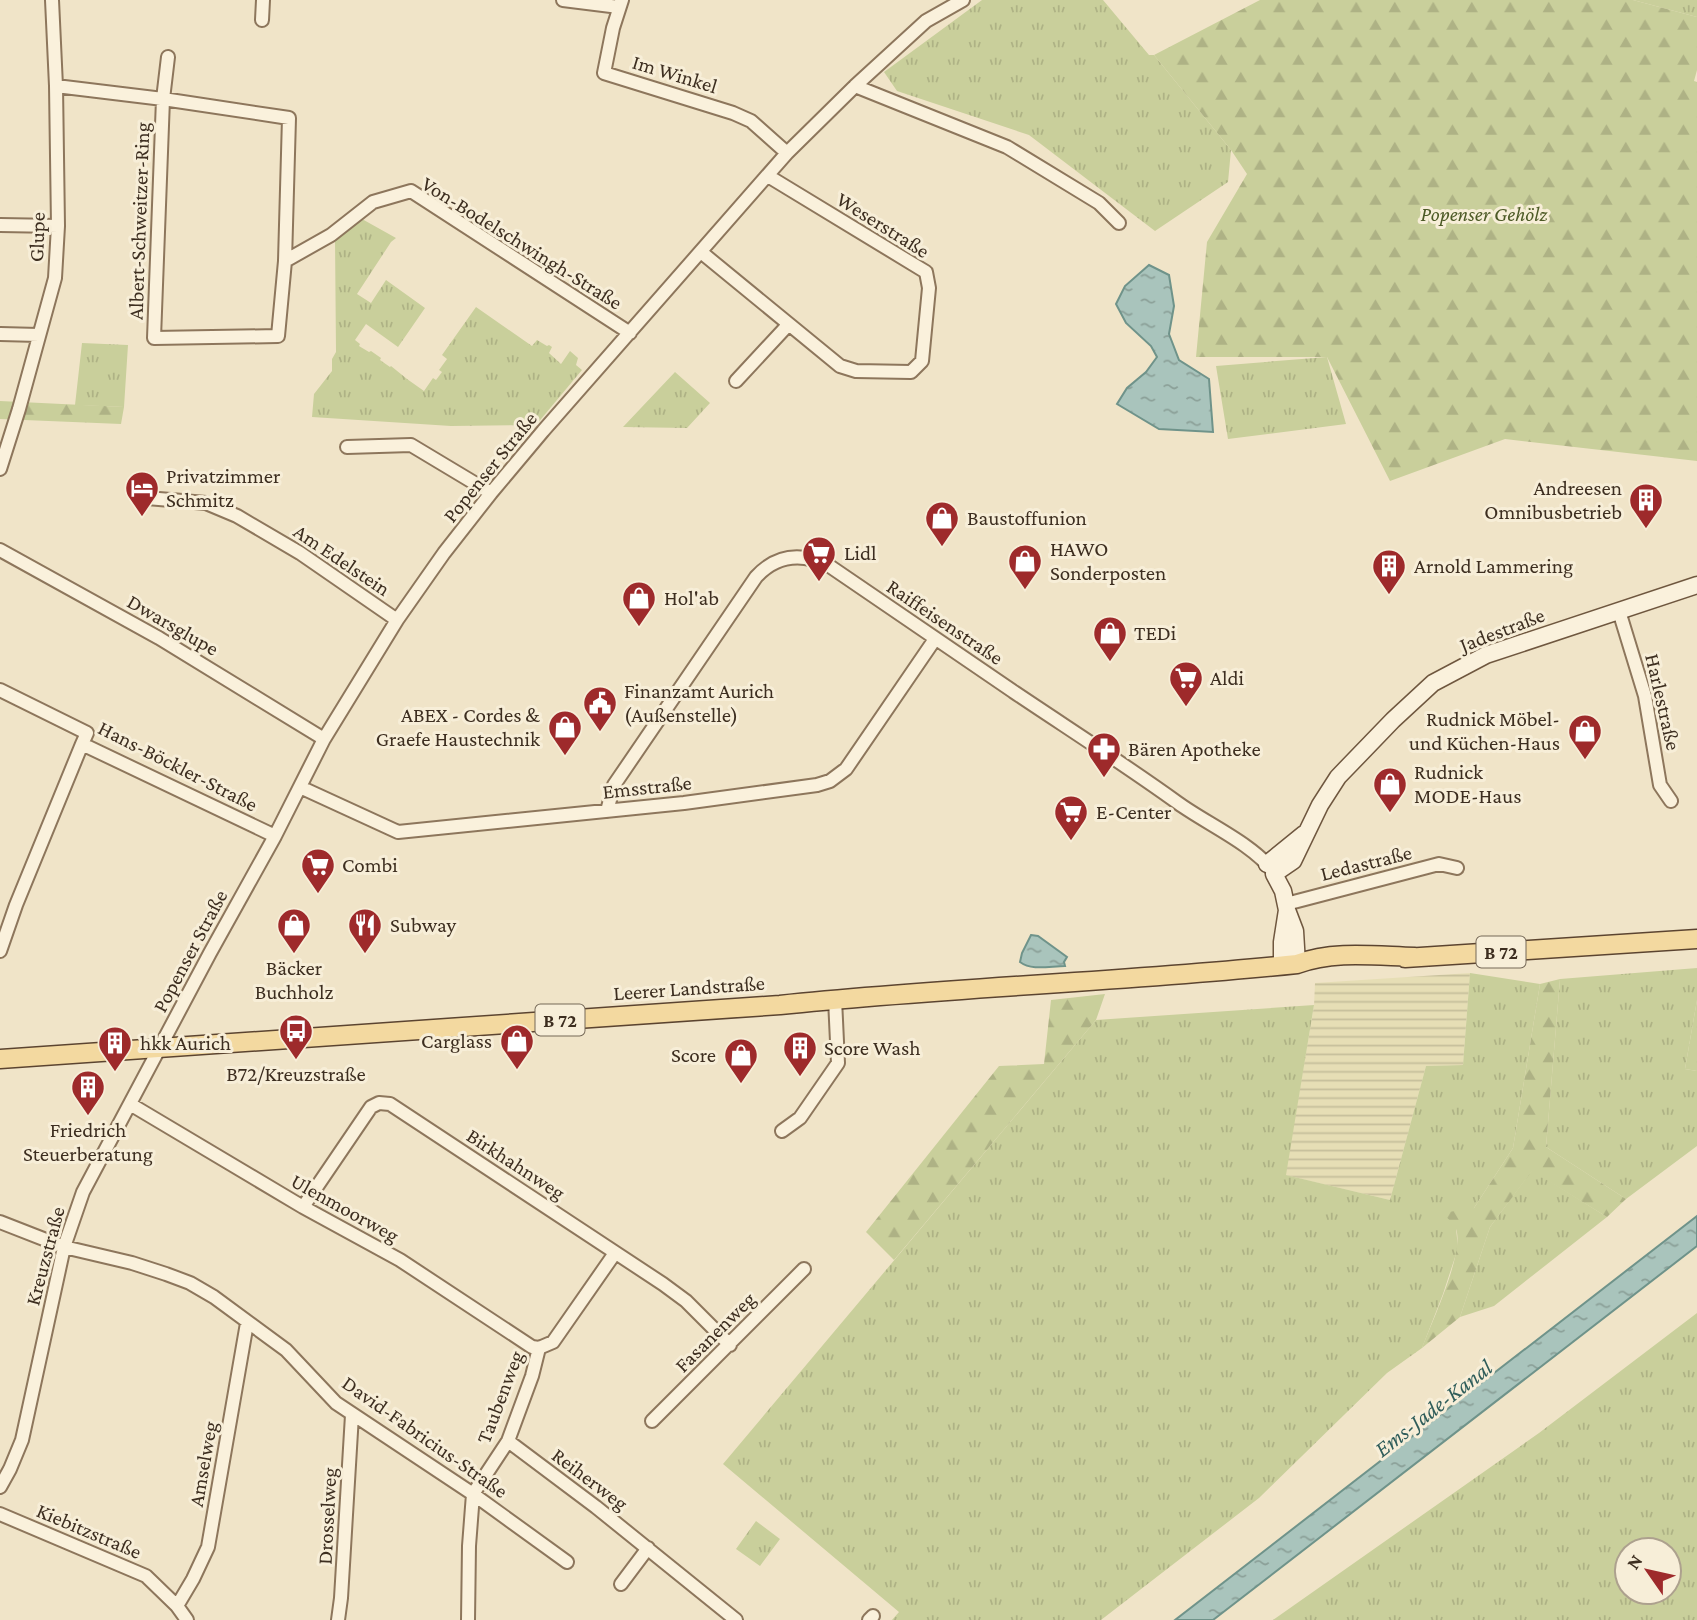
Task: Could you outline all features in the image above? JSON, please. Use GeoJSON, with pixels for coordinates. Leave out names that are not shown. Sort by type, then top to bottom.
{"type":"FeatureCollection","features":[{"type":"Feature","properties":{"kind":"main road","name":"Leerer Landstraße"},"geometry":{"type":"LineString","coordinates":[[0,1059],[1289,965],[1346,965],[1415,957],[1697,939]]}},
{"type":"Feature","properties":{"kind":"street","name":"Glupe"},"geometry":{"type":"LineString","coordinates":[[0,469],[55,278],[58,226],[52,0]]}},
{"type":"Feature","properties":{"kind":"street"},"geometry":{"type":"LineString","coordinates":[[262,0],[262,20]]}},
{"type":"Feature","properties":{"kind":"street","name":"Im Winkel"},"geometry":{"type":"LineString","coordinates":[[563,0],[621,4],[604,73],[733,113],[751,121],[787,153]]}},
{"type":"Feature","properties":{"kind":"street","name":"Popenser Straße"},"geometry":{"type":"LineString","coordinates":[[161,1047],[324,739],[397,620],[444,553],[543,431],[787,153],[926,21],[963,0]]}},
{"type":"Feature","properties":{"kind":"street","name":"Albert-Schweitzer-Ring"},"geometry":{"type":"LineString","coordinates":[[56,86],[163,99],[289,118],[285,261],[278,336],[154,338],[163,99],[168,57]]}},
{"type":"Feature","properties":{"kind":"street"},"geometry":{"type":"LineString","coordinates":[[855,86],[1007,147],[1099,203],[1119,223]]}},
{"type":"Feature","properties":{"kind":"street","name":"Weserstraße"},"geometry":{"type":"LineString","coordinates":[[701,252],[840,366],[856,371],[911,372],[922,362],[929,288],[926,272],[768,176]]}},
{"type":"Feature","properties":{"kind":"street","name":"Von-Bodelschwingh-Straße"},"geometry":{"type":"LineString","coordinates":[[285,261],[331,235],[373,202],[411,191],[630,333]]}},
{"type":"Feature","properties":{"kind":"street"},"geometry":{"type":"LineString","coordinates":[[0,225],[58,226]]}},
{"type":"Feature","properties":{"kind":"street"},"geometry":{"type":"LineString","coordinates":[[736,381],[788,325]]}},
{"type":"Feature","properties":{"kind":"street"},"geometry":{"type":"LineString","coordinates":[[0,334],[38,335]]}},
{"type":"Feature","properties":{"kind":"street"},"geometry":{"type":"LineString","coordinates":[[347,447],[411,444],[491,493]]}},
{"type":"Feature","properties":{"kind":"street","name":"Am Edelstein"},"geometry":{"type":"LineString","coordinates":[[147,498],[206,503],[237,516],[300,553],[397,620]]}},
{"type":"Feature","properties":{"kind":"street","name":"Dwarsglupe"},"geometry":{"type":"LineString","coordinates":[[0,550],[159,638],[324,739]]}},
{"type":"Feature","properties":{"kind":"street","name":"Raiffeisenstraße"},"geometry":{"type":"LineString","coordinates":[[607,811],[614,785],[757,577],[773,563],[808,557],[828,565],[1130,768],[1253,852],[1271,869]]}},
{"type":"Feature","properties":{"kind":"street","name":"Jadestraße"},"geometry":{"type":"LineString","coordinates":[[1271,869],[1306,833],[1338,777],[1433,683],[1486,655],[1697,586]]}},
{"type":"Feature","properties":{"kind":"street","name":"Harlestraße"},"geometry":{"type":"LineString","coordinates":[[1619,611],[1645,696],[1660,785],[1671,801]]}},
{"type":"Feature","properties":{"kind":"street","name":"Emsstraße"},"geometry":{"type":"LineString","coordinates":[[300,787],[398,832],[713,800],[817,785],[838,776],[850,763],[935,639]]}},
{"type":"Feature","properties":{"kind":"street","name":"Hans-Böckler-Straße"},"geometry":{"type":"LineString","coordinates":[[0,690],[87,733],[82,744],[275,836]]}},
{"type":"Feature","properties":{"kind":"street"},"geometry":{"type":"LineString","coordinates":[[0,951],[3,929],[82,744]]}},
{"type":"Feature","properties":{"kind":"street","name":"Ledastraße"},"geometry":{"type":"LineString","coordinates":[[1287,907],[1439,864],[1457,867]]}},
{"type":"Feature","properties":{"kind":"street"},"geometry":{"type":"LineString","coordinates":[[1271,869],[1283,891],[1296,930],[1289,965]]}},
{"type":"Feature","properties":{"kind":"street"},"geometry":{"type":"LineString","coordinates":[[782,1131],[800,1118],[838,1063],[835,999]]}},
{"type":"Feature","properties":{"kind":"street","name":"Kreuzstraße"},"geometry":{"type":"LineString","coordinates":[[0,1487],[22,1440],[64,1247],[83,1192],[161,1047]]}},
{"type":"Feature","properties":{"kind":"street","name":"Birkhahnweg"},"geometry":{"type":"LineString","coordinates":[[303,1207],[371,1107],[379,1103],[390,1104],[686,1301],[730,1345]]}},
{"type":"Feature","properties":{"kind":"street","name":"Ulenmoorweg"},"geometry":{"type":"LineString","coordinates":[[130,1104],[400,1261],[532,1347],[539,1348]]}},
{"type":"Feature","properties":{"kind":"street","name":"David-Fabricius-Straße"},"geometry":{"type":"LineString","coordinates":[[0,1222],[64,1247],[132,1263],[190,1283],[215,1297],[286,1350],[336,1403],[473,1493],[567,1562]]}},
{"type":"Feature","properties":{"kind":"street","name":"Taubenweg"},"geometry":{"type":"LineString","coordinates":[[473,1493],[508,1441],[533,1376],[539,1348],[553,1342],[615,1252]]}},
{"type":"Feature","properties":{"kind":"street","name":"Fasanenweg"},"geometry":{"type":"LineString","coordinates":[[652,1421],[804,1269]]}},
{"type":"Feature","properties":{"kind":"street","name":"Amselweg"},"geometry":{"type":"LineString","coordinates":[[177,1606],[208,1547],[247,1323]]}},
{"type":"Feature","properties":{"kind":"street","name":"Drosselweg"},"geometry":{"type":"LineString","coordinates":[[338,1620],[352,1415]]}},
{"type":"Feature","properties":{"kind":"street","name":"Reiherweg"},"geometry":{"type":"LineString","coordinates":[[508,1441],[568,1485],[736,1620]]}},
{"type":"Feature","properties":{"kind":"street"},"geometry":{"type":"LineString","coordinates":[[468,1620],[473,1493]]}},
{"type":"Feature","properties":{"kind":"street","name":"Kiebitzstraße"},"geometry":{"type":"LineString","coordinates":[[0,1514],[146,1576],[177,1606],[187,1620]]}},
{"type":"Feature","properties":{"kind":"street"},"geometry":{"type":"LineString","coordinates":[[621,1584],[648,1548]]}},
{"type":"Feature","properties":{"kind":"shaded area"},"geometry":{"type":"Polygon","coordinates":[[[1470,973],[1463,1065],[1426,1066],[1390,1200],[1285,1175],[1314,1006],[1315,983],[1470,973]]]}},
{"type":"Feature","properties":{"kind":"green space"},"geometry":{"type":"Polygon","coordinates":[[[982,0],[1103,0],[1149,55],[1154,55],[1231,150],[1228,182],[1155,231],[1029,135],[897,91],[884,72],[982,0]]]}},
{"type":"Feature","properties":{"kind":"green space","name":"Popenser Gehölz"},"geometry":{"type":"Polygon","coordinates":[[[1260,0],[1633,0],[1697,17],[1697,70],[1694,81],[1697,82],[1697,461],[1505,439],[1390,481],[1327,357],[1196,357],[1207,242],[1247,174],[1231,150],[1154,55],[1260,0]]]}},
{"type":"Feature","properties":{"kind":"green space"},"geometry":{"type":"Polygon","coordinates":[[[1633,0],[1697,0],[1697,17],[1633,0]]]}},
{"type":"Feature","properties":{"kind":"green space"},"geometry":{"type":"Polygon","coordinates":[[[362,219],[396,238],[357,294],[371,303],[386,280],[425,308],[398,347],[366,324],[355,340],[359,346],[371,351],[424,391],[433,378],[436,380],[442,372],[439,370],[447,359],[442,355],[476,307],[532,346],[537,340],[552,347],[549,353],[561,364],[570,351],[578,358],[576,365],[582,370],[536,425],[451,426],[312,417],[314,394],[332,371],[332,359],[336,352],[335,240],[362,219]]]}},
{"type":"Feature","properties":{"kind":"green space"},"geometry":{"type":"Polygon","coordinates":[[[82,343],[128,345],[124,407],[75,405],[82,343]]]}},
{"type":"Feature","properties":{"kind":"green space"},"geometry":{"type":"Polygon","coordinates":[[[1327,357],[1346,424],[1228,439],[1216,366],[1327,357]]]}},
{"type":"Feature","properties":{"kind":"green space"},"geometry":{"type":"Polygon","coordinates":[[[675,372],[710,403],[687,428],[623,427],[675,372]]]}},
{"type":"Feature","properties":{"kind":"green space"},"geometry":{"type":"Polygon","coordinates":[[[0,401],[124,407],[121,424],[0,419],[0,401]]]}},
{"type":"Feature","properties":{"kind":"green space"},"geometry":{"type":"Polygon","coordinates":[[[1697,968],[1697,1000],[1685,1069],[1697,1071],[1697,1146],[1626,1199],[1546,1147],[1560,979],[1697,968]]]}},
{"type":"Feature","properties":{"kind":"green space"},"geometry":{"type":"Polygon","coordinates":[[[1470,973],[1540,984],[1513,1148],[1474,1208],[1456,1228],[1458,1248],[1422,1348],[1387,1373],[1259,1498],[1101,1620],[892,1620],[899,1612],[723,1464],[1096,1020],[1314,1005],[1286,1175],[1390,1200],[1426,1066],[1463,1065],[1470,973]]]}},
{"type":"Feature","properties":{"kind":"green space"},"geometry":{"type":"Polygon","coordinates":[[[1560,979],[1546,1147],[1626,1199],[1607,1217],[1532,1171],[1490,1227],[1460,1317],[1422,1348],[1446,1288],[1456,1254],[1456,1229],[1442,1213],[1474,1208],[1513,1148],[1540,984],[1560,979]]]}},
{"type":"Feature","properties":{"kind":"green space"},"geometry":{"type":"Polygon","coordinates":[[[1105,994],[1096,1020],[894,1260],[866,1232],[999,1066],[1044,1064],[1051,1000],[1105,994]]]}},
{"type":"Feature","properties":{"kind":"green space"},"geometry":{"type":"Polygon","coordinates":[[[1697,1000],[1697,1071],[1685,1069],[1697,1000]]]}},
{"type":"Feature","properties":{"kind":"green space"},"geometry":{"type":"Polygon","coordinates":[[[1532,1170],[1607,1217],[1494,1306],[1460,1317],[1490,1227],[1532,1170]]]}},
{"type":"Feature","properties":{"kind":"green space"},"geometry":{"type":"Polygon","coordinates":[[[1697,1313],[1697,1620],[1273,1620],[1539,1433],[1697,1313]]]}},
{"type":"Feature","properties":{"kind":"green space"},"geometry":{"type":"Polygon","coordinates":[[[756,1521],[780,1539],[760,1566],[736,1549],[756,1521]]]}},
{"type":"Feature","properties":{"kind":"water"},"geometry":{"type":"Polygon","coordinates":[[[1149,265],[1169,275],[1174,306],[1169,334],[1179,360],[1209,379],[1213,432],[1159,429],[1117,404],[1127,388],[1146,372],[1157,357],[1151,346],[1126,323],[1116,304],[1125,286],[1149,265]]]}},
{"type":"Feature","properties":{"kind":"water"},"geometry":{"type":"Polygon","coordinates":[[[1031,935],[1038,936],[1067,957],[1065,966],[1036,967],[1020,962],[1031,935]]]}},
{"type":"Feature","properties":{"kind":"water"},"geometry":{"type":"Polygon","coordinates":[[[1697,1216],[1697,1246],[1213,1620],[1175,1620],[1697,1216]]]}},
{"type":"Feature","properties":{"kind":"place","name":"Privatzimmer Schmitz"},"geometry":{"type":"Point","coordinates":[142,518]}},
{"type":"Feature","properties":{"kind":"place","name":"Andreesen Omnibusbetrieb"},"geometry":{"type":"Point","coordinates":[1646,530]}},
{"type":"Feature","properties":{"kind":"place","name":"Baustoffunion"},"geometry":{"type":"Point","coordinates":[942,548]}},
{"type":"Feature","properties":{"kind":"place","name":"Lidl"},"geometry":{"type":"Point","coordinates":[819,583]}},
{"type":"Feature","properties":{"kind":"place","name":"HAWO Sonderposten"},"geometry":{"type":"Point","coordinates":[1025,591]}},
{"type":"Feature","properties":{"kind":"place","name":"Arnold Lammering"},"geometry":{"type":"Point","coordinates":[1389,596]}},
{"type":"Feature","properties":{"kind":"place","name":"Hol'ab"},"geometry":{"type":"Point","coordinates":[639,628]}},
{"type":"Feature","properties":{"kind":"place","name":"TEDi"},"geometry":{"type":"Point","coordinates":[1110,663]}},
{"type":"Feature","properties":{"kind":"place","name":"Aldi"},"geometry":{"type":"Point","coordinates":[1186,708]}},
{"type":"Feature","properties":{"kind":"place","name":"Finanzamt Aurich (Außenstelle)"},"geometry":{"type":"Point","coordinates":[600,733]}},
{"type":"Feature","properties":{"kind":"place","name":"ABEX - Cordes & Graefe Haustechnik"},"geometry":{"type":"Point","coordinates":[565,757]}},
{"type":"Feature","properties":{"kind":"place","name":"Rudnick Möbel- und Küchen-Haus"},"geometry":{"type":"Point","coordinates":[1585,761]}},
{"type":"Feature","properties":{"kind":"place","name":"Bären Apotheke"},"geometry":{"type":"Point","coordinates":[1104,779]}},
{"type":"Feature","properties":{"kind":"place","name":"Rudnick MODE-Haus"},"geometry":{"type":"Point","coordinates":[1390,814]}},
{"type":"Feature","properties":{"kind":"place","name":"E-Center"},"geometry":{"type":"Point","coordinates":[1071,842]}},
{"type":"Feature","properties":{"kind":"place","name":"Combi"},"geometry":{"type":"Point","coordinates":[318,895]}},
{"type":"Feature","properties":{"kind":"place","name":"Bäcker Buchholz"},"geometry":{"type":"Point","coordinates":[294,955]}},
{"type":"Feature","properties":{"kind":"place","name":"Subway"},"geometry":{"type":"Point","coordinates":[365,955]}},
{"type":"Feature","properties":{"kind":"place","name":"B72/Kreuzstraße"},"geometry":{"type":"Point","coordinates":[296,1061]}},
{"type":"Feature","properties":{"kind":"place","name":"Carglass"},"geometry":{"type":"Point","coordinates":[517,1071]}},
{"type":"Feature","properties":{"kind":"place","name":"hkk Aurich"},"geometry":{"type":"Point","coordinates":[115,1073]}},
{"type":"Feature","properties":{"kind":"place","name":"Score Wash"},"geometry":{"type":"Point","coordinates":[800,1078]}},
{"type":"Feature","properties":{"kind":"place","name":"Score"},"geometry":{"type":"Point","coordinates":[741,1085]}},
{"type":"Feature","properties":{"kind":"place","name":"Friedrich Steuerberatung"},"geometry":{"type":"Point","coordinates":[88,1117]}},
{"type":"Feature","properties":{"kind":"water label","name":"Ems-Jade-Kanal"},"geometry":{"type":"Point","coordinates":[1433,1408]}}]}
